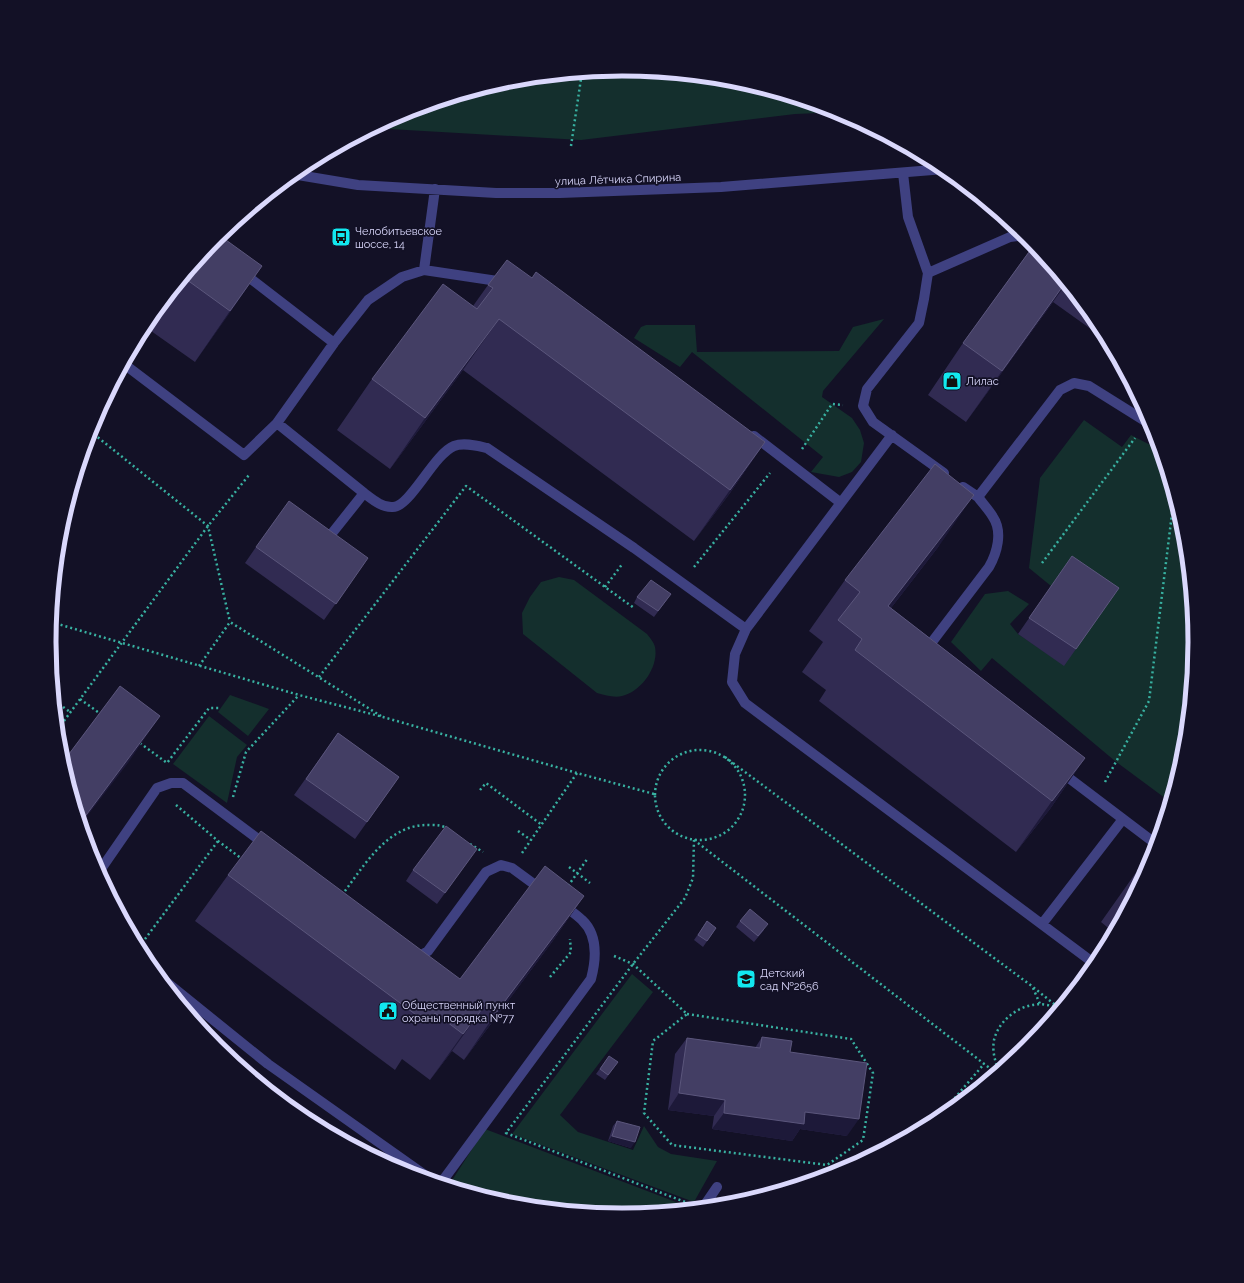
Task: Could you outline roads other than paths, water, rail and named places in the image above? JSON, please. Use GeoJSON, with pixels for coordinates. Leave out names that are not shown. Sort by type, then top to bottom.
{"type":"FeatureCollection","features":[{"type":"Feature","properties":{"kind":"street","name":"улица Лётчика Спирина"},"geometry":{"type":"LineString","coordinates":[[301,176],[358,185],[496,193],[560,193],[721,187],[935,170]]}},
{"type":"Feature","properties":{"kind":"street"},"geometry":{"type":"LineString","coordinates":[[903,173],[908,217],[928,273],[924,299],[919,323],[867,389],[864,406],[873,422],[978,497],[994,518],[998,531],[998,543],[995,556],[989,567],[932,642],[928,653],[928,660]]}},
{"type":"Feature","properties":{"kind":"street"},"geometry":{"type":"LineString","coordinates":[[424,270],[435,189]]}},
{"type":"Feature","properties":{"kind":"street"},"geometry":{"type":"LineString","coordinates":[[928,273],[1010,236],[1017,236]]}},
{"type":"Feature","properties":{"kind":"street"},"geometry":{"type":"LineString","coordinates":[[234,267],[334,343]]}},
{"type":"Feature","properties":{"kind":"street"},"geometry":{"type":"LineString","coordinates":[[127,367],[244,455],[277,424],[334,343],[368,300],[402,277],[424,270],[518,284]]}},
{"type":"Feature","properties":{"kind":"street"},"geometry":{"type":"LineString","coordinates":[[978,497],[1060,390],[1074,383],[1089,386],[1142,419]]}},
{"type":"Feature","properties":{"kind":"street"},"geometry":{"type":"LineString","coordinates":[[277,424],[364,493],[383,506],[394,508],[404,502],[443,452],[456,445],[473,445],[488,448],[634,548],[746,629]]}},
{"type":"Feature","properties":{"kind":"street"},"geometry":{"type":"LineString","coordinates":[[745,429],[841,503]]}},
{"type":"Feature","properties":{"kind":"street"},"geometry":{"type":"LineString","coordinates":[[892,435],[746,629],[735,654],[732,682],[745,703],[1090,960]]}},
{"type":"Feature","properties":{"kind":"street"},"geometry":{"type":"LineString","coordinates":[[333,532],[364,493]]}},
{"type":"Feature","properties":{"kind":"street"},"geometry":{"type":"LineString","coordinates":[[1052,765],[1151,841]]}},
{"type":"Feature","properties":{"kind":"street"},"geometry":{"type":"LineString","coordinates":[[102,866],[157,788],[171,783],[183,783],[277,853]]}},
{"type":"Feature","properties":{"kind":"street"},"geometry":{"type":"LineString","coordinates":[[1042,924],[1123,819]]}},
{"type":"Feature","properties":{"kind":"street"},"geometry":{"type":"LineString","coordinates":[[404,949],[410,954],[420,956],[428,952],[486,872],[501,865],[512,868],[583,921],[591,933],[594,947],[595,962],[590,979],[444,1178]]}},
{"type":"Feature","properties":{"kind":"street"},"geometry":{"type":"LineString","coordinates":[[176,990],[268,1064],[414,1167]]}},
{"type":"Feature","properties":{"kind":"street"},"geometry":{"type":"LineString","coordinates":[[707,1201],[717,1187]]}},
{"type":"Feature","properties":{"kind":"place","name":"Челобитьевское шоссе, 14"},"geometry":{"type":"Point","coordinates":[341,237]}},
{"type":"Feature","properties":{"kind":"place","name":"Лилас"},"geometry":{"type":"Point","coordinates":[952,381]}},
{"type":"Feature","properties":{"kind":"place","name":"Детский сад №2656"},"geometry":{"type":"Point","coordinates":[746,979]}},
{"type":"Feature","properties":{"kind":"place","name":"Общественный пункт охраны порядка №77"},"geometry":{"type":"Point","coordinates":[388,1011]}}]}
